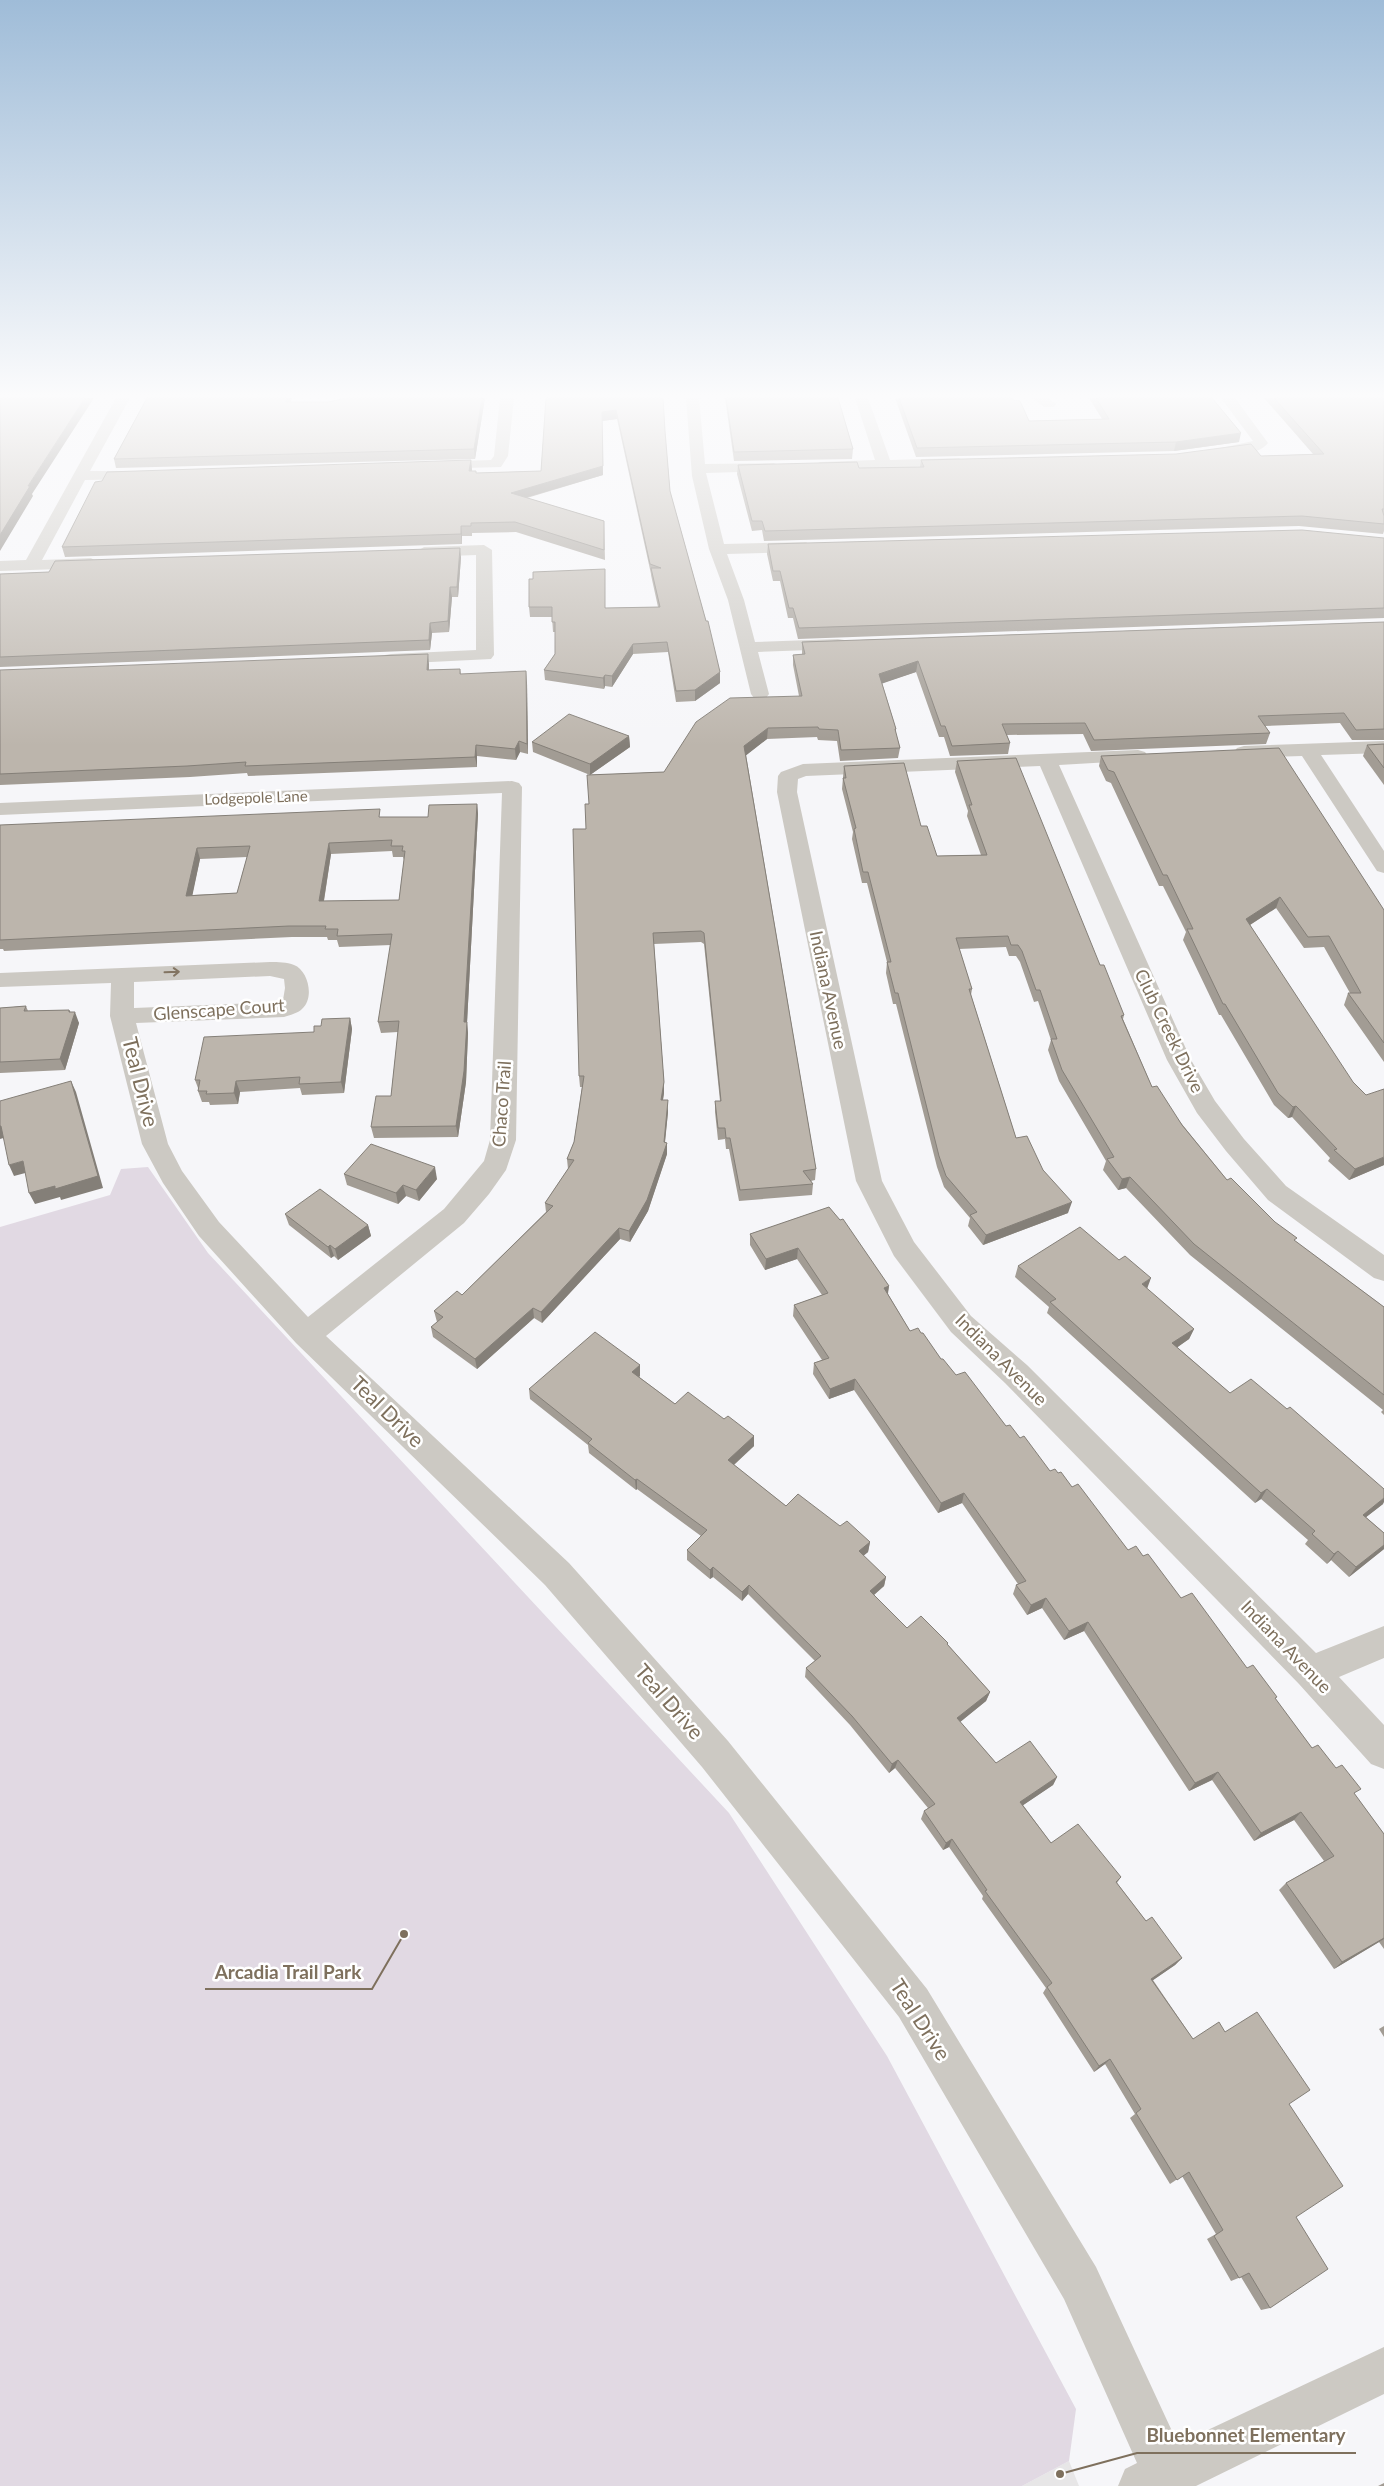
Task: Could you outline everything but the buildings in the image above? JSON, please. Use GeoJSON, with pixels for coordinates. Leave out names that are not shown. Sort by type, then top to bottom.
{"type":"FeatureCollection","features":[{"type":"Feature","properties":{"kind":"street"},"geometry":{"type":"LineString","coordinates":[[31,565],[58,514]]}},
{"type":"Feature","properties":{"kind":"street"},"geometry":{"type":"LineString","coordinates":[[709,514],[718,549],[736,600],[760,694]]}},
{"type":"Feature","properties":{"kind":"street"},"geometry":{"type":"LineString","coordinates":[[718,549],[826,546]]}},
{"type":"Feature","properties":{"kind":"street"},"geometry":{"type":"LineString","coordinates":[[376,660],[485,655],[484,550],[406,553]]}},
{"type":"Feature","properties":{"kind":"street"},"geometry":{"type":"LineString","coordinates":[[0,566],[110,562]]}},
{"type":"Feature","properties":{"kind":"street"},"geometry":{"type":"LineString","coordinates":[[748,647],[858,643]]}},
{"type":"Feature","properties":{"kind":"street"},"geometry":{"type":"LineString","coordinates":[[1223,753],[1384,747]]}},
{"type":"Feature","properties":{"kind":"street"},"geometry":{"type":"LineString","coordinates":[[1307,750],[1384,868]]}},
{"type":"Feature","properties":{"kind":"street"},"geometry":{"type":"LineString","coordinates":[[1047,759],[1156,755]]}},
{"type":"Feature","properties":{"kind":"street","name":"Indiana Avenue"},"geometry":{"type":"LineString","coordinates":[[1047,759],[803,770],[788,776],[788,792],[802,869],[869,1181],[904,1249],[961,1324],[1016,1374],[1311,1672],[1384,1750]]}},
{"type":"Feature","properties":{"kind":"street","name":"Club Creek Drive"},"geometry":{"type":"LineString","coordinates":[[1047,759],[1180,1060],[1206,1107],[1235,1145],[1277,1192],[1384,1270]]}},
{"type":"Feature","properties":{"kind":"street","name":"Lodgepole Lane"},"geometry":{"type":"LineString","coordinates":[[0,809],[512,787]]}},
{"type":"Feature","properties":{"kind":"street","name":"Chaco Trail"},"geometry":{"type":"LineString","coordinates":[[306,1334],[454,1216],[480,1188],[497,1163],[503,1140],[512,787]]}},
{"type":"Feature","properties":{"kind":"street","name":"Glenscape Court"},"geometry":{"type":"LineString","coordinates":[[122,1016],[284,1009],[294,1004],[297,988],[295,976],[287,970],[123,974]]}},
{"type":"Feature","properties":{"kind":"street"},"geometry":{"type":"LineString","coordinates":[[0,980],[123,974]]}},
{"type":"Feature","properties":{"kind":"street","name":"Teal Drive"},"geometry":{"type":"LineString","coordinates":[[123,974],[122,1016],[155,1144],[172,1176],[209,1229],[306,1334],[557,1574],[715,1754],[913,2003],[1080,2282],[1160,2482]]}},
{"type":"Feature","properties":{"kind":"street"},"geometry":{"type":"LineString","coordinates":[[1311,1672],[1384,1642]]}},
{"type":"Feature","properties":{"kind":"street"},"geometry":{"type":"LineString","coordinates":[[1160,2482],[1384,2370]]}},
{"type":"Feature","properties":{"kind":"shaded area"},"geometry":{"type":"Polygon","coordinates":[[[148,1167],[208,1253],[729,1813],[887,2056],[1076,2409],[1069,2461],[1022,2486],[0,2486],[0,1227],[110,1195],[121,1169],[148,1167]]]}},
{"type":"Feature","properties":{"kind":"shaded area"},"geometry":{"type":"Polygon","coordinates":[[[1069,2461],[1079,2486],[1022,2486],[1069,2461]]]}},
{"type":"Feature","properties":{"kind":"place","name":"Arcadia Trail Park"},"geometry":{"type":"Point","coordinates":[404,1934]}},
{"type":"Feature","properties":{"kind":"place","name":"Bluebonnet Elementary"},"geometry":{"type":"Point","coordinates":[1060,2474]}}]}
